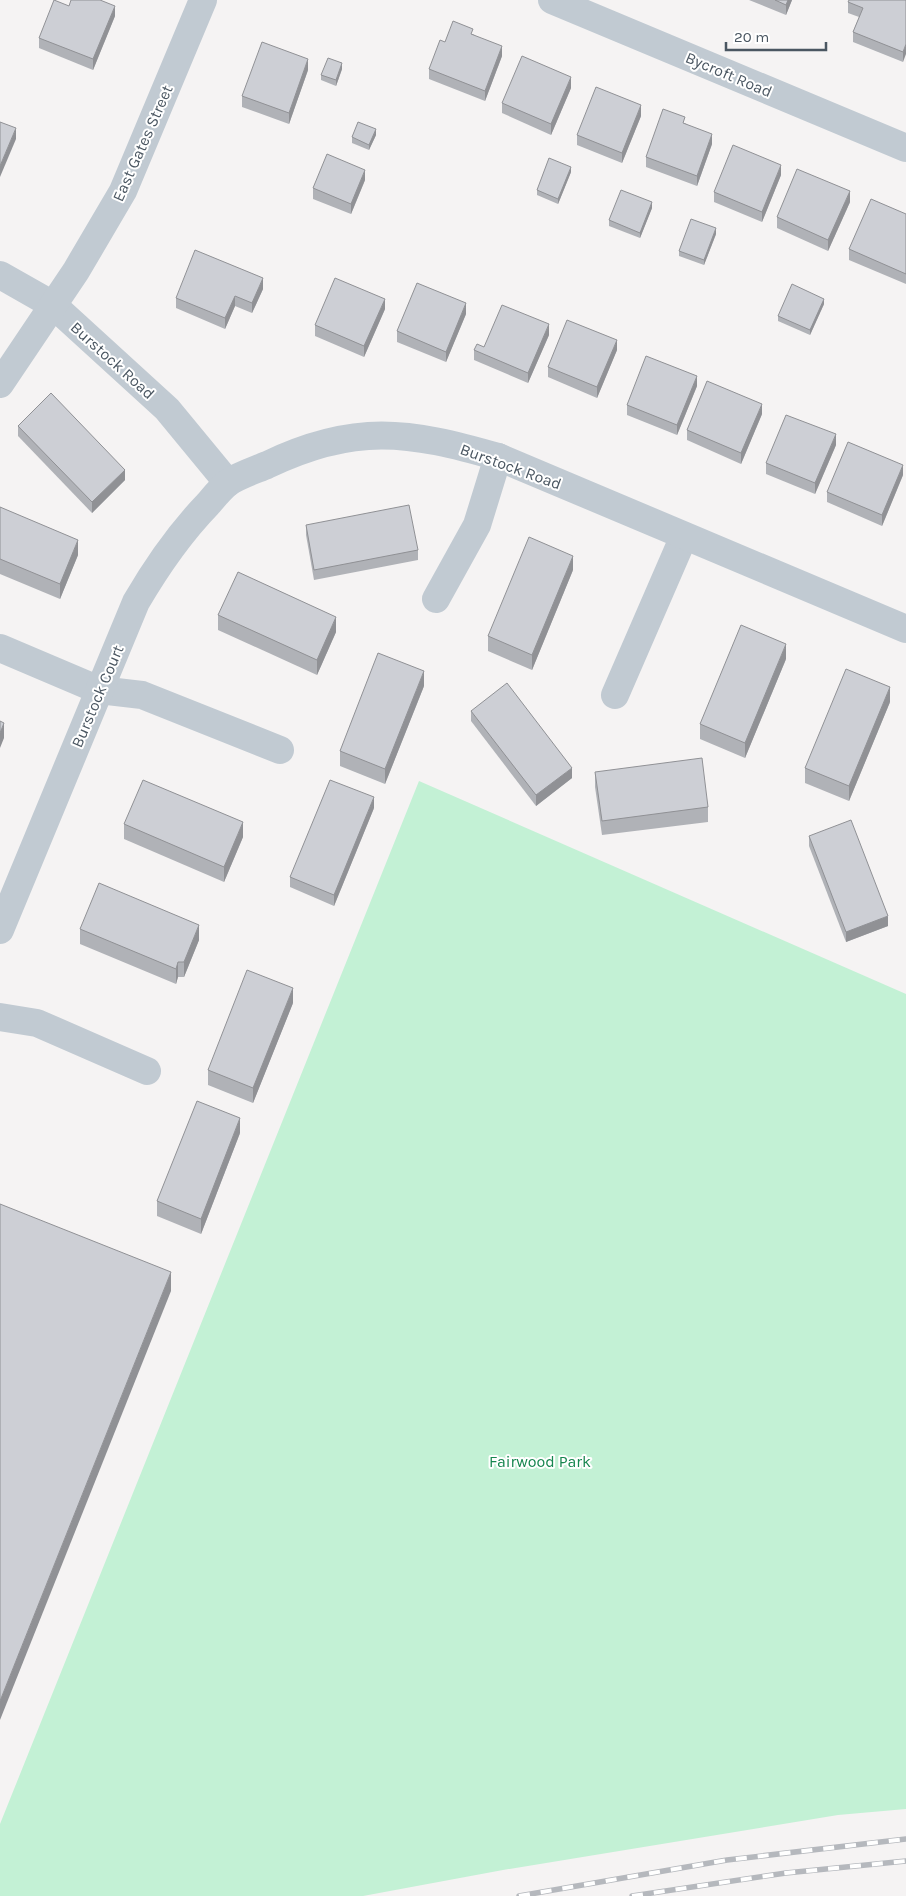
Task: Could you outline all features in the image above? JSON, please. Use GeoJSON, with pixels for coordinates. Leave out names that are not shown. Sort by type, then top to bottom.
{"type":"FeatureCollection","features":[{"type":"Feature","properties":{"kind":"street","name":"East Gates Street"},"geometry":{"type":"LineString","coordinates":[[0,384],[53,305],[123,191],[202,0]]}},
{"type":"Feature","properties":{"kind":"street","name":"Bycroft Road"},"geometry":{"type":"LineString","coordinates":[[552,0],[906,148]]}},
{"type":"Feature","properties":{"kind":"street","name":"Burstock Road"},"geometry":{"type":"LineString","coordinates":[[0,275],[53,305],[167,409],[228,483],[316,444],[356,436],[409,436],[443,441],[498,458],[906,629]]}},
{"type":"Feature","properties":{"kind":"street"},"geometry":{"type":"LineString","coordinates":[[436,599],[477,525],[498,458]]}},
{"type":"Feature","properties":{"kind":"street","name":"Burstock Court"},"geometry":{"type":"LineString","coordinates":[[0,930],[136,602],[157,566],[182,530],[228,483]]}},
{"type":"Feature","properties":{"kind":"street"},"geometry":{"type":"LineString","coordinates":[[615,695],[684,536]]}},
{"type":"Feature","properties":{"kind":"street"},"geometry":{"type":"LineString","coordinates":[[0,648],[99,690],[142,695],[280,750]]}},
{"type":"Feature","properties":{"kind":"street"},"geometry":{"type":"LineString","coordinates":[[0,1017],[37,1023],[147,1071]]}},
{"type":"Feature","properties":{"kind":"green space","name":"Fairwood Park"},"geometry":{"type":"Polygon","coordinates":[[[419,781],[906,994],[906,1809],[838,1815],[503,1870],[363,1896],[0,1896],[0,1824],[419,781]]]}},
{"type":"Feature","properties":{"kind":"building"},"geometry":{"type":"Polygon","coordinates":[[[54,0],[69,6],[71,0],[100,0],[115,6],[93,59],[39,38],[54,0]]]}},
{"type":"Feature","properties":{"kind":"building"},"geometry":{"type":"Polygon","coordinates":[[[775,0],[788,0],[786,5],[775,0]]]}},
{"type":"Feature","properties":{"kind":"building"},"geometry":{"type":"Polygon","coordinates":[[[849,0],[906,0],[906,44],[903,52],[853,32],[863,8],[848,2],[849,0]]]}},
{"type":"Feature","properties":{"kind":"building"},"geometry":{"type":"Polygon","coordinates":[[[453,21],[473,29],[471,34],[502,46],[485,91],[429,69],[440,40],[445,42],[453,21]]]}},
{"type":"Feature","properties":{"kind":"building"},"geometry":{"type":"Polygon","coordinates":[[[262,42],[308,59],[289,113],[242,96],[262,42]]]}},
{"type":"Feature","properties":{"kind":"building"},"geometry":{"type":"Polygon","coordinates":[[[522,56],[571,77],[551,124],[502,103],[522,56]]]}},
{"type":"Feature","properties":{"kind":"building"},"geometry":{"type":"Polygon","coordinates":[[[328,58],[342,63],[336,80],[321,75],[328,58]]]}},
{"type":"Feature","properties":{"kind":"building"},"geometry":{"type":"Polygon","coordinates":[[[596,87],[641,105],[622,153],[577,135],[596,87]]]}},
{"type":"Feature","properties":{"kind":"building"},"geometry":{"type":"Polygon","coordinates":[[[663,109],[685,117],[683,123],[712,134],[697,176],[646,157],[663,109]]]}},
{"type":"Feature","properties":{"kind":"building"},"geometry":{"type":"Polygon","coordinates":[[[0,122],[16,128],[0,166],[0,122]]]}},
{"type":"Feature","properties":{"kind":"building"},"geometry":{"type":"Polygon","coordinates":[[[358,122],[376,129],[369,145],[352,137],[358,122]]]}},
{"type":"Feature","properties":{"kind":"building"},"geometry":{"type":"Polygon","coordinates":[[[733,145],[781,165],[762,212],[714,192],[733,145]]]}},
{"type":"Feature","properties":{"kind":"building"},"geometry":{"type":"Polygon","coordinates":[[[327,154],[365,170],[351,204],[313,188],[327,154]]]}},
{"type":"Feature","properties":{"kind":"building"},"geometry":{"type":"Polygon","coordinates":[[[549,158],[571,167],[558,199],[537,190],[549,158]]]}},
{"type":"Feature","properties":{"kind":"building"},"geometry":{"type":"Polygon","coordinates":[[[797,169],[850,191],[828,240],[777,217],[797,169]]]}},
{"type":"Feature","properties":{"kind":"building"},"geometry":{"type":"Polygon","coordinates":[[[621,190],[652,202],[640,233],[609,220],[621,190]]]}},
{"type":"Feature","properties":{"kind":"building"},"geometry":{"type":"Polygon","coordinates":[[[871,199],[906,214],[906,274],[849,249],[871,199]]]}},
{"type":"Feature","properties":{"kind":"building"},"geometry":{"type":"Polygon","coordinates":[[[691,219],[716,228],[704,260],[679,251],[691,219]]]}},
{"type":"Feature","properties":{"kind":"building"},"geometry":{"type":"Polygon","coordinates":[[[195,250],[263,278],[252,303],[235,296],[225,318],[176,298],[195,250]]]}},
{"type":"Feature","properties":{"kind":"building"},"geometry":{"type":"Polygon","coordinates":[[[335,278],[385,299],[364,346],[315,325],[335,278]]]}},
{"type":"Feature","properties":{"kind":"building"},"geometry":{"type":"Polygon","coordinates":[[[417,283],[466,303],[446,352],[397,331],[417,283]]]}},
{"type":"Feature","properties":{"kind":"building"},"geometry":{"type":"Polygon","coordinates":[[[792,284],[824,299],[810,330],[778,316],[792,284]]]}},
{"type":"Feature","properties":{"kind":"building"},"geometry":{"type":"Polygon","coordinates":[[[502,305],[549,324],[528,373],[474,350],[477,344],[484,347],[502,305]]]}},
{"type":"Feature","properties":{"kind":"building"},"geometry":{"type":"Polygon","coordinates":[[[567,320],[617,340],[597,387],[548,367],[567,320]]]}},
{"type":"Feature","properties":{"kind":"building"},"geometry":{"type":"Polygon","coordinates":[[[646,356],[697,376],[677,425],[627,405],[646,356]]]}},
{"type":"Feature","properties":{"kind":"building"},"geometry":{"type":"Polygon","coordinates":[[[707,381],[762,404],[741,453],[687,430],[707,381]]]}},
{"type":"Feature","properties":{"kind":"building"},"geometry":{"type":"Polygon","coordinates":[[[51,393],[125,470],[92,502],[18,426],[51,393]]]}},
{"type":"Feature","properties":{"kind":"building"},"geometry":{"type":"Polygon","coordinates":[[[786,415],[836,434],[815,483],[766,463],[786,415]]]}},
{"type":"Feature","properties":{"kind":"building"},"geometry":{"type":"Polygon","coordinates":[[[848,442],[903,465],[882,515],[827,492],[848,442]]]}},
{"type":"Feature","properties":{"kind":"building"},"geometry":{"type":"Polygon","coordinates":[[[409,505],[418,550],[314,570],[306,525],[409,505]]]}},
{"type":"Feature","properties":{"kind":"building"},"geometry":{"type":"Polygon","coordinates":[[[0,507],[78,540],[60,584],[0,559],[0,507]]]}},
{"type":"Feature","properties":{"kind":"building"},"geometry":{"type":"Polygon","coordinates":[[[529,537],[573,556],[532,655],[488,636],[529,537]]]}},
{"type":"Feature","properties":{"kind":"building"},"geometry":{"type":"Polygon","coordinates":[[[238,572],[336,617],[317,660],[218,615],[238,572]]]}},
{"type":"Feature","properties":{"kind":"building"},"geometry":{"type":"Polygon","coordinates":[[[741,625],[786,644],[745,743],[700,724],[741,625]]]}},
{"type":"Feature","properties":{"kind":"building"},"geometry":{"type":"Polygon","coordinates":[[[378,653],[424,671],[385,769],[340,751],[378,653]]]}},
{"type":"Feature","properties":{"kind":"building"},"geometry":{"type":"Polygon","coordinates":[[[846,669],[890,687],[849,786],[805,768],[846,669]]]}},
{"type":"Feature","properties":{"kind":"building"},"geometry":{"type":"Polygon","coordinates":[[[507,683],[572,768],[536,795],[471,711],[507,683]]]}},
{"type":"Feature","properties":{"kind":"building"},"geometry":{"type":"Polygon","coordinates":[[[0,721],[4,723],[0,733],[0,721]]]}},
{"type":"Feature","properties":{"kind":"building"},"geometry":{"type":"Polygon","coordinates":[[[702,758],[708,807],[602,821],[595,772],[702,758]]]}},
{"type":"Feature","properties":{"kind":"building"},"geometry":{"type":"Polygon","coordinates":[[[143,780],[243,822],[224,867],[124,824],[143,780]]]}},
{"type":"Feature","properties":{"kind":"building"},"geometry":{"type":"Polygon","coordinates":[[[330,780],[374,797],[334,895],[290,877],[330,780]]]}},
{"type":"Feature","properties":{"kind":"building"},"geometry":{"type":"Polygon","coordinates":[[[851,820],[888,916],[846,932],[809,836],[851,820]]]}},
{"type":"Feature","properties":{"kind":"building"},"geometry":{"type":"Polygon","coordinates":[[[99,883],[199,925],[184,962],[178,962],[176,969],[80,929],[99,883]]]}},
{"type":"Feature","properties":{"kind":"building"},"geometry":{"type":"Polygon","coordinates":[[[247,970],[293,988],[253,1088],[208,1070],[247,970]]]}},
{"type":"Feature","properties":{"kind":"building"},"geometry":{"type":"Polygon","coordinates":[[[197,1101],[240,1118],[201,1219],[157,1201],[197,1101]]]}},
{"type":"Feature","properties":{"kind":"building"},"geometry":{"type":"Polygon","coordinates":[[[0,1204],[171,1272],[0,1701],[0,1204]]]}},
{"type":"Feature","properties":{"kind":"railway"},"geometry":{"type":"LineString","coordinates":[[519,1896],[727,1860],[906,1839]]}},
{"type":"Feature","properties":{"kind":"railway"},"geometry":{"type":"LineString","coordinates":[[632,1896],[786,1873],[906,1861]]}}]}
